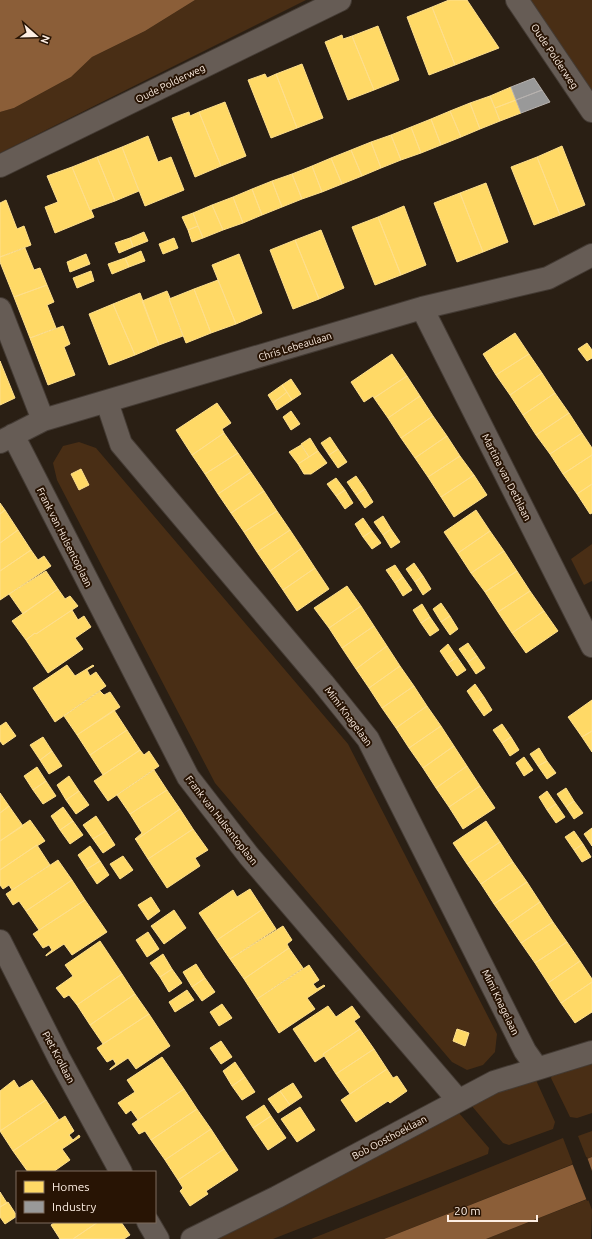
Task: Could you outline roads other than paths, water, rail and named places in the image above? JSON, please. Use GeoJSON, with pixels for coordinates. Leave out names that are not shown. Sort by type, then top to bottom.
{"type":"FeatureCollection","features":[{"type":"Feature","properties":{"kind":"street","name":"Oude Polderweg"},"geometry":{"type":"LineString","coordinates":[[0,166],[340,0]]}},
{"type":"Feature","properties":{"kind":"street","name":"Oude Polderweg"},"geometry":{"type":"LineString","coordinates":[[517,0],[592,111]]}},
{"type":"Feature","properties":{"kind":"street","name":"Chris Lebeaulaan"},"geometry":{"type":"LineString","coordinates":[[6,438],[43,420],[422,308],[548,278],[592,255]]}},
{"type":"Feature","properties":{"kind":"street","name":"Martina van Dethlaan"},"geometry":{"type":"LineString","coordinates":[[422,308],[592,646]]}},
{"type":"Feature","properties":{"kind":"street"},"geometry":{"type":"LineString","coordinates":[[0,309],[43,420]]}},
{"type":"Feature","properties":{"kind":"street","name":"Mimi Knagelaan"},"geometry":{"type":"LineString","coordinates":[[107,402],[121,444],[323,683],[368,739],[439,876],[525,1051],[537,1068]]}},
{"type":"Feature","properties":{"kind":"street","name":"Frank van Hulsentoplaan"},"geometry":{"type":"LineString","coordinates":[[6,438],[188,777],[249,856],[458,1100]]}},
{"type":"Feature","properties":{"kind":"street","name":"Piet Krollaan"},"geometry":{"type":"LineString","coordinates":[[0,941],[58,1058],[120,1171]]}},
{"type":"Feature","properties":{"kind":"street","name":"Bob Oosthoeklaan"},"geometry":{"type":"LineString","coordinates":[[192,1239],[277,1197],[494,1082],[592,1052]]}},
{"type":"Feature","properties":{"kind":"street"},"geometry":{"type":"LineString","coordinates":[[149,1223],[158,1239]]}}]}
